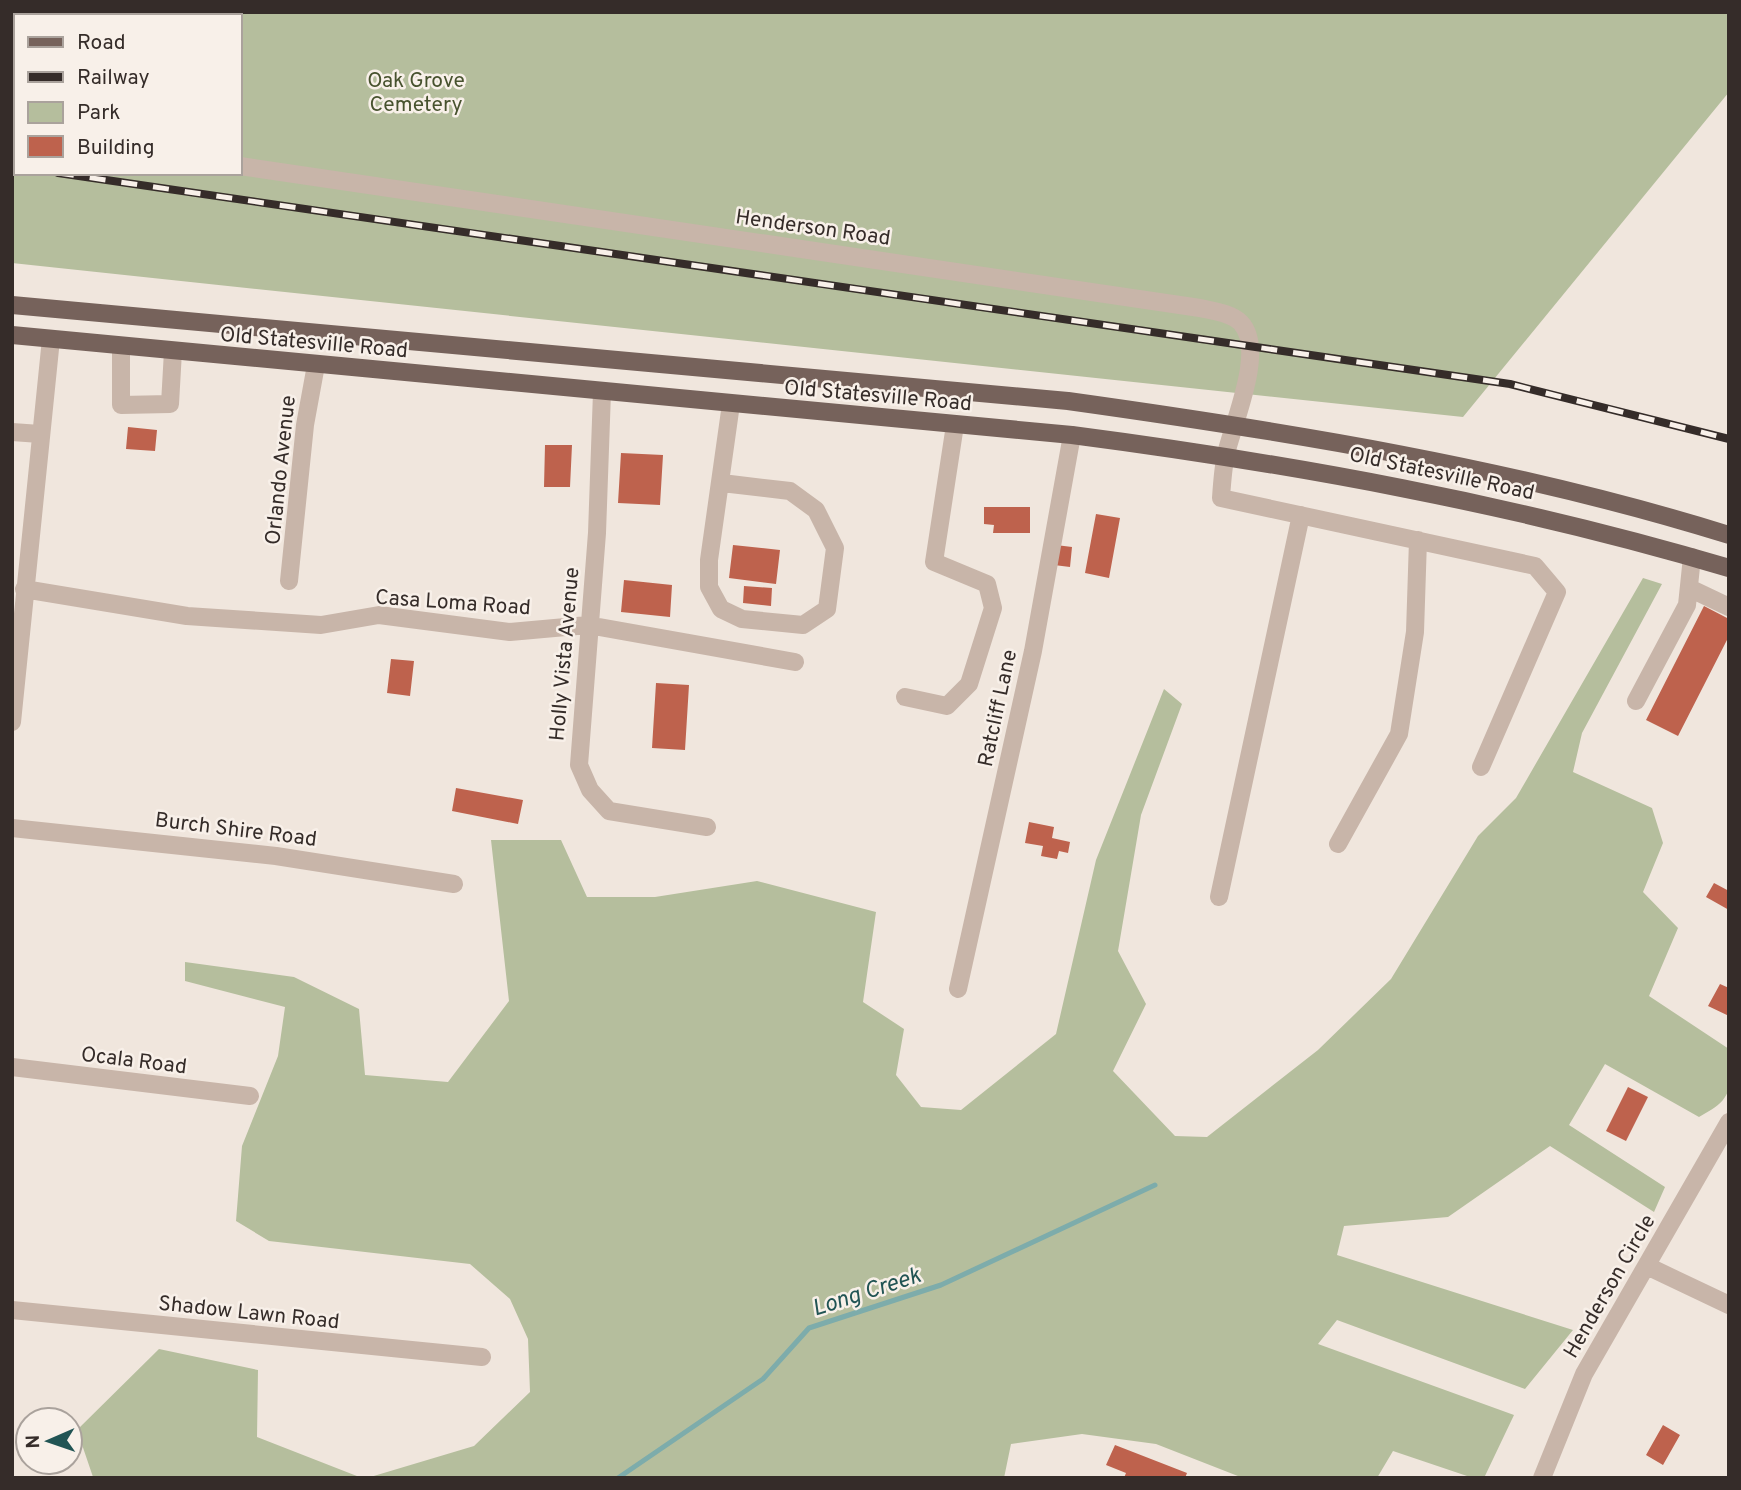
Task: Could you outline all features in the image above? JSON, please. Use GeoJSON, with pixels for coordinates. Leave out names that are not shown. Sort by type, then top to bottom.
{"type":"FeatureCollection","features":[{"type":"Feature","properties":{"kind":"main road","name":"Old Statesville Road"},"geometry":{"type":"LineString","coordinates":[[12,305],[1068,401],[1235,424],[1452,465],[1670,516],[1729,535]]}},
{"type":"Feature","properties":{"kind":"main road","name":"Old Statesville Road"},"geometry":{"type":"LineString","coordinates":[[12,335],[1072,435],[1226,455],[1331,472],[1477,503],[1729,568]]}},
{"type":"Feature","properties":{"kind":"street","name":"Henderson Road"},"geometry":{"type":"LineString","coordinates":[[242,166],[1200,308],[1238,320],[1247,333],[1247,372],[1226,455],[1221,498],[1301,515]]}},
{"type":"Feature","properties":{"kind":"street"},"geometry":{"type":"LineString","coordinates":[[12,722],[51,339]]}},
{"type":"Feature","properties":{"kind":"street"},"geometry":{"type":"LineString","coordinates":[[121,346],[121,405],[170,404],[173,351]]}},
{"type":"Feature","properties":{"kind":"street","name":"Orlando Avenue"},"geometry":{"type":"LineString","coordinates":[[289,581],[305,425],[316,365]]}},
{"type":"Feature","properties":{"kind":"street","name":"Holly Vista Avenue"},"geometry":{"type":"LineString","coordinates":[[603,392],[597,533],[579,765],[590,790],[609,811],[707,827]]}},
{"type":"Feature","properties":{"kind":"street"},"geometry":{"type":"LineString","coordinates":[[722,483],[790,491],[817,510],[835,548],[827,609],[803,625],[781,625],[742,619],[721,609],[709,587],[709,560],[722,483],[731,404]]}},
{"type":"Feature","properties":{"kind":"street"},"geometry":{"type":"LineString","coordinates":[[905,697],[947,706],[969,684],[993,608],[987,584],[934,562],[955,425]]}},
{"type":"Feature","properties":{"kind":"street"},"geometry":{"type":"LineString","coordinates":[[12,432],[40,434]]}},
{"type":"Feature","properties":{"kind":"street","name":"Ratcliff Lane"},"geometry":{"type":"LineString","coordinates":[[958,989],[1032,651],[1072,435]]}},
{"type":"Feature","properties":{"kind":"street"},"geometry":{"type":"LineString","coordinates":[[1219,897],[1301,515],[1535,566],[1557,592],[1481,767]]}},
{"type":"Feature","properties":{"kind":"street"},"geometry":{"type":"LineString","coordinates":[[1338,844],[1399,734],[1415,632],[1418,540]]}},
{"type":"Feature","properties":{"kind":"street"},"geometry":{"type":"LineString","coordinates":[[1636,702],[1687,606],[1692,557]]}},
{"type":"Feature","properties":{"kind":"street"},"geometry":{"type":"LineString","coordinates":[[1689,588],[1729,607]]}},
{"type":"Feature","properties":{"kind":"street","name":"Casa Loma Road"},"geometry":{"type":"LineString","coordinates":[[24,589],[187,616],[309,624],[338,624],[379,615],[510,632],[588,625],[795,662]]}},
{"type":"Feature","properties":{"kind":"street","name":"Burch Shire Road"},"geometry":{"type":"LineString","coordinates":[[12,828],[276,856],[454,884]]}},
{"type":"Feature","properties":{"kind":"street","name":"Ocala Road"},"geometry":{"type":"LineString","coordinates":[[12,1067],[250,1096]]}},
{"type":"Feature","properties":{"kind":"street","name":"Henderson Circle"},"geometry":{"type":"LineString","coordinates":[[1542,1478],[1584,1374],[1729,1122]]}},
{"type":"Feature","properties":{"kind":"street"},"geometry":{"type":"LineString","coordinates":[[1647,1266],[1729,1306]]}},
{"type":"Feature","properties":{"kind":"street","name":"Shadow Lawn Road"},"geometry":{"type":"LineString","coordinates":[[12,1310],[482,1357]]}},
{"type":"Feature","properties":{"kind":"green space","name":"Oak Grove Cemetery"},"geometry":{"type":"Polygon","coordinates":[[[12,12],[1729,12],[1729,92],[1463,417],[12,263],[12,12]]]}},
{"type":"Feature","properties":{"kind":"green space"},"geometry":{"type":"Polygon","coordinates":[[[1643,578],[1662,584],[1582,733],[1573,772],[1652,808],[1663,843],[1643,892],[1678,928],[1649,996],[1729,1049],[1728,1090],[1720,1103],[1699,1117],[1605,1064],[1569,1125],[1665,1187],[1654,1212],[1550,1146],[1448,1217],[1344,1226],[1337,1255],[1573,1330],[1525,1389],[1337,1320],[1318,1344],[1514,1415],[1484,1478],[1473,1478],[1393,1451],[1377,1478],[1243,1478],[1156,1444],[1082,1434],[1011,1444],[1004,1478],[367,1478],[474,1446],[530,1392],[528,1339],[510,1299],[470,1264],[269,1241],[236,1221],[242,1146],[278,1056],[285,1007],[185,981],[185,962],[294,977],[359,1009],[365,1075],[448,1082],[509,1001],[491,840],[561,840],[587,897],[655,897],[757,881],[876,912],[863,1002],[904,1029],[896,1075],[921,1107],[961,1110],[1056,1034],[1096,860],[1164,689],[1182,704],[1141,815],[1118,951],[1146,1004],[1113,1071],[1175,1136],[1207,1137],[1318,1050],[1391,979],[1478,836],[1516,798],[1643,578]]]}},
{"type":"Feature","properties":{"kind":"green space"},"geometry":{"type":"Polygon","coordinates":[[[159,1349],[258,1370],[257,1437],[362,1478],[93,1477],[84,1451],[84,1423],[159,1349]]]}},
{"type":"Feature","properties":{"kind":"building"},"geometry":{"type":"Polygon","coordinates":[[[128,427],[157,430],[155,451],[126,449],[128,427]]]}},
{"type":"Feature","properties":{"kind":"building"},"geometry":{"type":"Polygon","coordinates":[[[545,445],[572,445],[570,487],[544,487],[545,445]]]}},
{"type":"Feature","properties":{"kind":"building"},"geometry":{"type":"Polygon","coordinates":[[[621,453],[663,455],[660,505],[618,503],[621,453]]]}},
{"type":"Feature","properties":{"kind":"building"},"geometry":{"type":"Polygon","coordinates":[[[984,507],[1030,507],[1030,533],[993,533],[994,525],[984,524],[984,507]]]}},
{"type":"Feature","properties":{"kind":"building"},"geometry":{"type":"Polygon","coordinates":[[[1096,514],[1120,518],[1109,578],[1085,573],[1096,514]]]}},
{"type":"Feature","properties":{"kind":"building"},"geometry":{"type":"Polygon","coordinates":[[[733,545],[780,550],[776,584],[729,578],[733,545]]]}},
{"type":"Feature","properties":{"kind":"building"},"geometry":{"type":"Polygon","coordinates":[[[1056,545],[1072,547],[1070,567],[1054,565],[1056,545]]]}},
{"type":"Feature","properties":{"kind":"building"},"geometry":{"type":"Polygon","coordinates":[[[624,580],[672,585],[670,617],[621,612],[624,580]]]}},
{"type":"Feature","properties":{"kind":"building"},"geometry":{"type":"Polygon","coordinates":[[[744,586],[772,588],[771,606],[743,603],[744,586]]]}},
{"type":"Feature","properties":{"kind":"building"},"geometry":{"type":"Polygon","coordinates":[[[1704,606],[1729,619],[1729,636],[1678,736],[1646,720],[1704,606]]]}},
{"type":"Feature","properties":{"kind":"building"},"geometry":{"type":"Polygon","coordinates":[[[391,659],[414,661],[410,696],[387,693],[391,659]]]}},
{"type":"Feature","properties":{"kind":"building"},"geometry":{"type":"Polygon","coordinates":[[[656,683],[689,685],[685,750],[652,748],[656,683]]]}},
{"type":"Feature","properties":{"kind":"building"},"geometry":{"type":"Polygon","coordinates":[[[456,788],[523,800],[518,824],[452,811],[456,788]]]}},
{"type":"Feature","properties":{"kind":"building"},"geometry":{"type":"Polygon","coordinates":[[[1029,822],[1054,827],[1052,838],[1070,842],[1068,853],[1059,851],[1057,859],[1041,856],[1043,846],[1025,843],[1029,822]]]}},
{"type":"Feature","properties":{"kind":"building"},"geometry":{"type":"Polygon","coordinates":[[[1714,883],[1729,891],[1729,910],[1706,897],[1714,883]]]}},
{"type":"Feature","properties":{"kind":"building"},"geometry":{"type":"Polygon","coordinates":[[[1720,984],[1729,988],[1729,1016],[1708,1006],[1720,984]]]}},
{"type":"Feature","properties":{"kind":"building"},"geometry":{"type":"Polygon","coordinates":[[[1628,1087],[1648,1097],[1626,1141],[1606,1131],[1628,1087]]]}},
{"type":"Feature","properties":{"kind":"building"},"geometry":{"type":"Polygon","coordinates":[[[1663,1425],[1680,1435],[1663,1465],[1646,1455],[1663,1425]]]}},
{"type":"Feature","properties":{"kind":"building"},"geometry":{"type":"Polygon","coordinates":[[[1115,1445],[1187,1473],[1185,1478],[1124,1478],[1126,1473],[1106,1465],[1115,1445]]]}},
{"type":"Feature","properties":{"kind":"waterway","name":"Long Creek"},"geometry":{"type":"LineString","coordinates":[[618,1478],[763,1379],[809,1328],[941,1285],[1155,1185]]}},
{"type":"Feature","properties":{"kind":"railway"},"geometry":{"type":"LineString","coordinates":[[72,175],[1510,384],[1729,439]]}}]}
